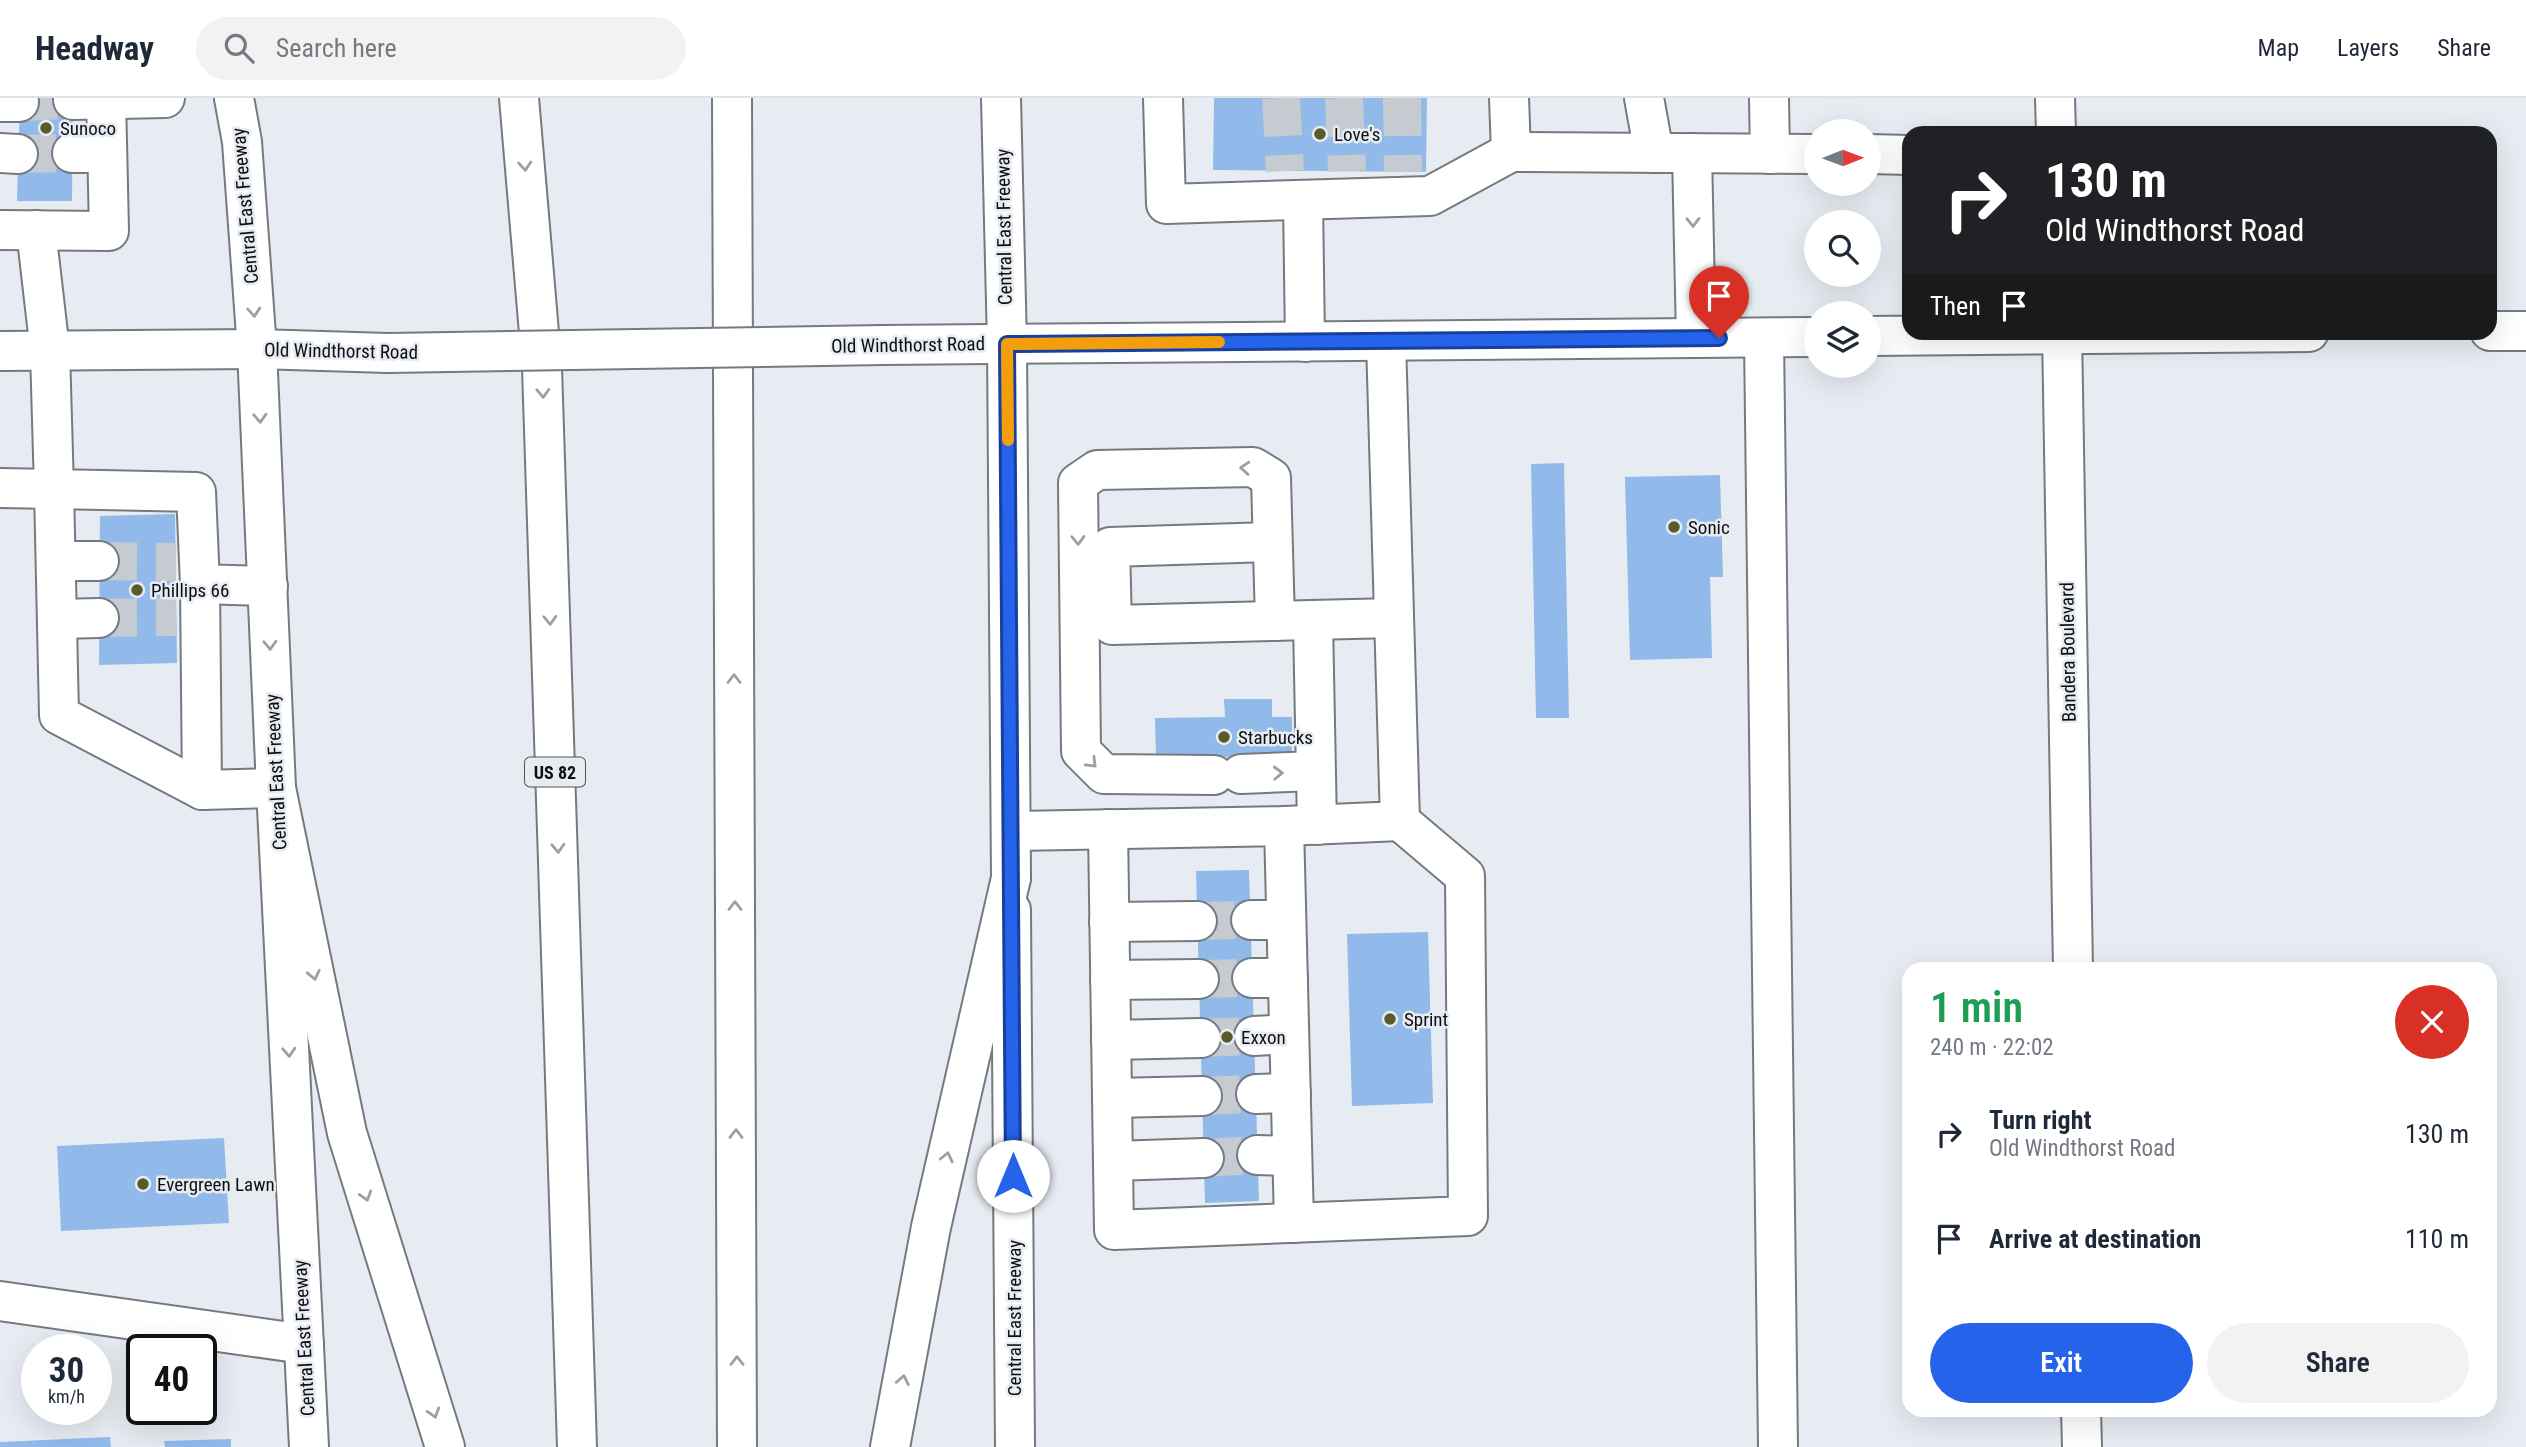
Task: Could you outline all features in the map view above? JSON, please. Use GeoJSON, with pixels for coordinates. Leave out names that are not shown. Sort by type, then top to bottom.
{"type":"FeatureCollection","features":[{"type":"Feature","properties":{"kind":"main road"},"geometry":{"type":"LineString","coordinates":[[165,98],[95,99],[90,153],[108,231],[18,230],[50,351],[59,715],[202,790],[276,788],[347,1133],[445,1447]]}},
{"type":"Feature","properties":{"kind":"main road","name":"Central East Freeway"},"geometry":{"type":"LineString","coordinates":[[234,98],[242,142],[257,349],[309,1447]]}},
{"type":"Feature","properties":{"kind":"main road","name":"US 82"},"geometry":{"type":"LineString","coordinates":[[519,98],[542,368],[578,1447]]}},
{"type":"Feature","properties":{"kind":"main road"},"geometry":{"type":"LineString","coordinates":[[732,98],[737,1447]]}},
{"type":"Feature","properties":{"kind":"main road","name":"Central East Freeway"},"geometry":{"type":"LineString","coordinates":[[1001,98],[1007,344],[1015,1447]]}},
{"type":"Feature","properties":{"kind":"main road"},"geometry":{"type":"LineString","coordinates":[[1163,98],[1166,204],[1347,185],[1404,184],[1430,196],[1511,152],[1804,154]]}},
{"type":"Feature","properties":{"kind":"main road"},"geometry":{"type":"LineString","coordinates":[[1509,98],[1511,152]]}},
{"type":"Feature","properties":{"kind":"main road"},"geometry":{"type":"LineString","coordinates":[[1644,98],[1654,153]]}},
{"type":"Feature","properties":{"kind":"main road"},"geometry":{"type":"LineString","coordinates":[[1769,98],[1770,154]]}},
{"type":"Feature","properties":{"kind":"main road"},"geometry":{"type":"LineString","coordinates":[[2054,98],[2056,126]]}},
{"type":"Feature","properties":{"kind":"main road"},"geometry":{"type":"LineString","coordinates":[[1692,153],[1696,338]]}},
{"type":"Feature","properties":{"kind":"main road"},"geometry":{"type":"LineString","coordinates":[[1881,154],[1902,155]]}},
{"type":"Feature","properties":{"kind":"main road"},"geometry":{"type":"LineString","coordinates":[[1291,190],[1305,341]]}},
{"type":"Feature","properties":{"kind":"main road"},"geometry":{"type":"LineString","coordinates":[[2497,331],[2526,331]]}},
{"type":"Feature","properties":{"kind":"main road"},"geometry":{"type":"LineString","coordinates":[[1881,336],[1902,335]]}},
{"type":"Feature","properties":{"kind":"main road","name":"Old Windthorst Road"},"geometry":{"type":"LineString","coordinates":[[0,351],[257,349],[388,353],[883,345],[1804,337]]}},
{"type":"Feature","properties":{"kind":"main road"},"geometry":{"type":"LineString","coordinates":[[1764,338],[1778,1447]]}},
{"type":"Feature","properties":{"kind":"main road","name":"Bandera Boulevard"},"geometry":{"type":"LineString","coordinates":[[2062,340],[2073,962]]}},
{"type":"Feature","properties":{"kind":"main road"},"geometry":{"type":"LineString","coordinates":[[1386,341],[1400,821]]}},
{"type":"Feature","properties":{"kind":"main road"},"geometry":{"type":"LineString","coordinates":[[1275,621],[1271,478],[1253,467],[1097,470],[1078,483],[1081,751],[1104,775],[1228,775],[1315,771]]}},
{"type":"Feature","properties":{"kind":"main road"},"geometry":{"type":"LineString","coordinates":[[0,488],[196,492],[190,588],[202,790]]}},
{"type":"Feature","properties":{"kind":"main road"},"geometry":{"type":"LineString","coordinates":[[1271,542],[1110,547],[1112,625],[1394,618]]}},
{"type":"Feature","properties":{"kind":"main road"},"geometry":{"type":"LineString","coordinates":[[56,561],[99,561]]}},
{"type":"Feature","properties":{"kind":"main road"},"geometry":{"type":"LineString","coordinates":[[190,588],[268,586]]}},
{"type":"Feature","properties":{"kind":"main road"},"geometry":{"type":"LineString","coordinates":[[58,620],[99,618]]}},
{"type":"Feature","properties":{"kind":"main road"},"geometry":{"type":"LineString","coordinates":[[1294,1223],[1275,1156],[1268,920],[1300,826],[1315,771],[1314,621]]}},
{"type":"Feature","properties":{"kind":"main road"},"geometry":{"type":"LineString","coordinates":[[1011,831],[1108,829],[1300,826],[1400,821],[1465,876],[1468,1216],[1114,1230],[1108,829]]}},
{"type":"Feature","properties":{"kind":"main road"},"geometry":{"type":"LineString","coordinates":[[890,1447],[931,1227],[1011,878]]}},
{"type":"Feature","properties":{"kind":"main road"},"geometry":{"type":"LineString","coordinates":[[1109,922],[1197,921]]}},
{"type":"Feature","properties":{"kind":"main road"},"geometry":{"type":"LineString","coordinates":[[1110,980],[1199,979]]}},
{"type":"Feature","properties":{"kind":"main road"},"geometry":{"type":"LineString","coordinates":[[1111,1040],[1200,1038]]}},
{"type":"Feature","properties":{"kind":"main road"},"geometry":{"type":"LineString","coordinates":[[1112,1098],[1202,1096]]}},
{"type":"Feature","properties":{"kind":"main road"},"geometry":{"type":"LineString","coordinates":[[1113,1161],[1204,1158]]}},
{"type":"Feature","properties":{"kind":"main road"},"geometry":{"type":"LineString","coordinates":[[0,1301],[304,1344]]}},
{"type":"Feature","properties":{"kind":"main road"},"geometry":{"type":"LineString","coordinates":[[2081,1417],[2082,1447]]}},
{"type":"Feature","properties":{"kind":"building","name":"Sunoco"},"geometry":{"type":"Polygon","coordinates":[[[20,98],[73,98],[72,201],[17,201],[20,98]]]}},
{"type":"Feature","properties":{"kind":"building","name":"Love's"},"geometry":{"type":"Polygon","coordinates":[[[1214,98],[1427,98],[1426,172],[1213,170],[1214,98]]]}},
{"type":"Feature","properties":{"kind":"building"},"geometry":{"type":"Polygon","coordinates":[[[1564,463],[1569,718],[1536,718],[1531,464],[1564,463]]]}},
{"type":"Feature","properties":{"kind":"building","name":"Sonic"},"geometry":{"type":"Polygon","coordinates":[[[1720,475],[1723,577],[1710,577],[1712,658],[1630,660],[1625,477],[1720,475]]]}},
{"type":"Feature","properties":{"kind":"building","name":"Phillips 66"},"geometry":{"type":"Polygon","coordinates":[[[175,514],[177,663],[99,665],[100,516],[175,514]]]}},
{"type":"Feature","properties":{"kind":"building","name":"Starbucks"},"geometry":{"type":"Polygon","coordinates":[[[1224,699],[1272,699],[1272,717],[1292,717],[1292,756],[1156,758],[1155,718],[1225,717],[1224,699]]]}},
{"type":"Feature","properties":{"kind":"building","name":"Exxon"},"geometry":{"type":"Polygon","coordinates":[[[1249,870],[1259,1201],[1205,1203],[1196,871],[1249,870]]]}},
{"type":"Feature","properties":{"kind":"building","name":"Sprint"},"geometry":{"type":"Polygon","coordinates":[[[1428,932],[1433,1103],[1352,1106],[1347,934],[1428,932]]]}},
{"type":"Feature","properties":{"kind":"building","name":"Evergreen Lawn"},"geometry":{"type":"Polygon","coordinates":[[[224,1138],[229,1223],[61,1231],[57,1146],[224,1138]]]}},
{"type":"Feature","properties":{"kind":"building"},"geometry":{"type":"Polygon","coordinates":[[[110,1437],[111,1447],[0,1447],[0,1442],[110,1437]]]}},
{"type":"Feature","properties":{"kind":"building"},"geometry":{"type":"Polygon","coordinates":[[[231,1439],[231,1447],[165,1447],[164,1441],[231,1439]]]}},
{"type":"Feature","properties":{"kind":"tunnel"},"geometry":{"type":"LineString","coordinates":[[1281,98],[1285,171]]}},
{"type":"Feature","properties":{"kind":"tunnel"},"geometry":{"type":"LineString","coordinates":[[1344,98],[1347,171]]}},
{"type":"Feature","properties":{"kind":"tunnel"},"geometry":{"type":"LineString","coordinates":[[1402,98],[1403,172]]}},
{"type":"Feature","properties":{"kind":"tunnel"},"geometry":{"type":"LineString","coordinates":[[19,102],[73,100]]}},
{"type":"Feature","properties":{"kind":"tunnel"},"geometry":{"type":"LineString","coordinates":[[18,154],[72,153]]}},
{"type":"Feature","properties":{"kind":"tunnel"},"geometry":{"type":"LineString","coordinates":[[99,561],[176,562]]}},
{"type":"Feature","properties":{"kind":"tunnel"},"geometry":{"type":"LineString","coordinates":[[99,618],[176,617]]}},
{"type":"Feature","properties":{"kind":"tunnel"},"geometry":{"type":"LineString","coordinates":[[1197,921],[1251,920]]}},
{"type":"Feature","properties":{"kind":"tunnel"},"geometry":{"type":"LineString","coordinates":[[1199,979],[1252,978]]}},
{"type":"Feature","properties":{"kind":"tunnel"},"geometry":{"type":"LineString","coordinates":[[1201,1038],[1254,1036]]}},
{"type":"Feature","properties":{"kind":"tunnel"},"geometry":{"type":"LineString","coordinates":[[1202,1096],[1256,1094]]}},
{"type":"Feature","properties":{"kind":"tunnel"},"geometry":{"type":"LineString","coordinates":[[1204,1158],[1257,1155]]}},
{"type":"Feature","properties":{"kind":"slow traffic"},"geometry":{"type":"LineString","coordinates":[[1008,440],[1007,344],[1219,342]]}},
{"type":"Feature","properties":{"kind":"place","name":"Sunoco"},"geometry":{"type":"Point","coordinates":[46,128]}},
{"type":"Feature","properties":{"kind":"place","name":"Love's"},"geometry":{"type":"Point","coordinates":[1320,134]}},
{"type":"Feature","properties":{"kind":"place","name":"Sonic"},"geometry":{"type":"Point","coordinates":[1674,527]}},
{"type":"Feature","properties":{"kind":"place","name":"Phillips 66"},"geometry":{"type":"Point","coordinates":[137,590]}},
{"type":"Feature","properties":{"kind":"place","name":"Starbucks"},"geometry":{"type":"Point","coordinates":[1224,737]}},
{"type":"Feature","properties":{"kind":"place","name":"Sprint"},"geometry":{"type":"Point","coordinates":[1390,1019]}},
{"type":"Feature","properties":{"kind":"place","name":"Exxon"},"geometry":{"type":"Point","coordinates":[1227,1037]}},
{"type":"Feature","properties":{"kind":"place","name":"Evergreen Lawn"},"geometry":{"type":"Point","coordinates":[143,1184]}},
{"type":"Feature","properties":{"kind":"route"},"geometry":{"type":"LineString","coordinates":[[1013,1176],[1007,344],[1719,338]]}}]}
